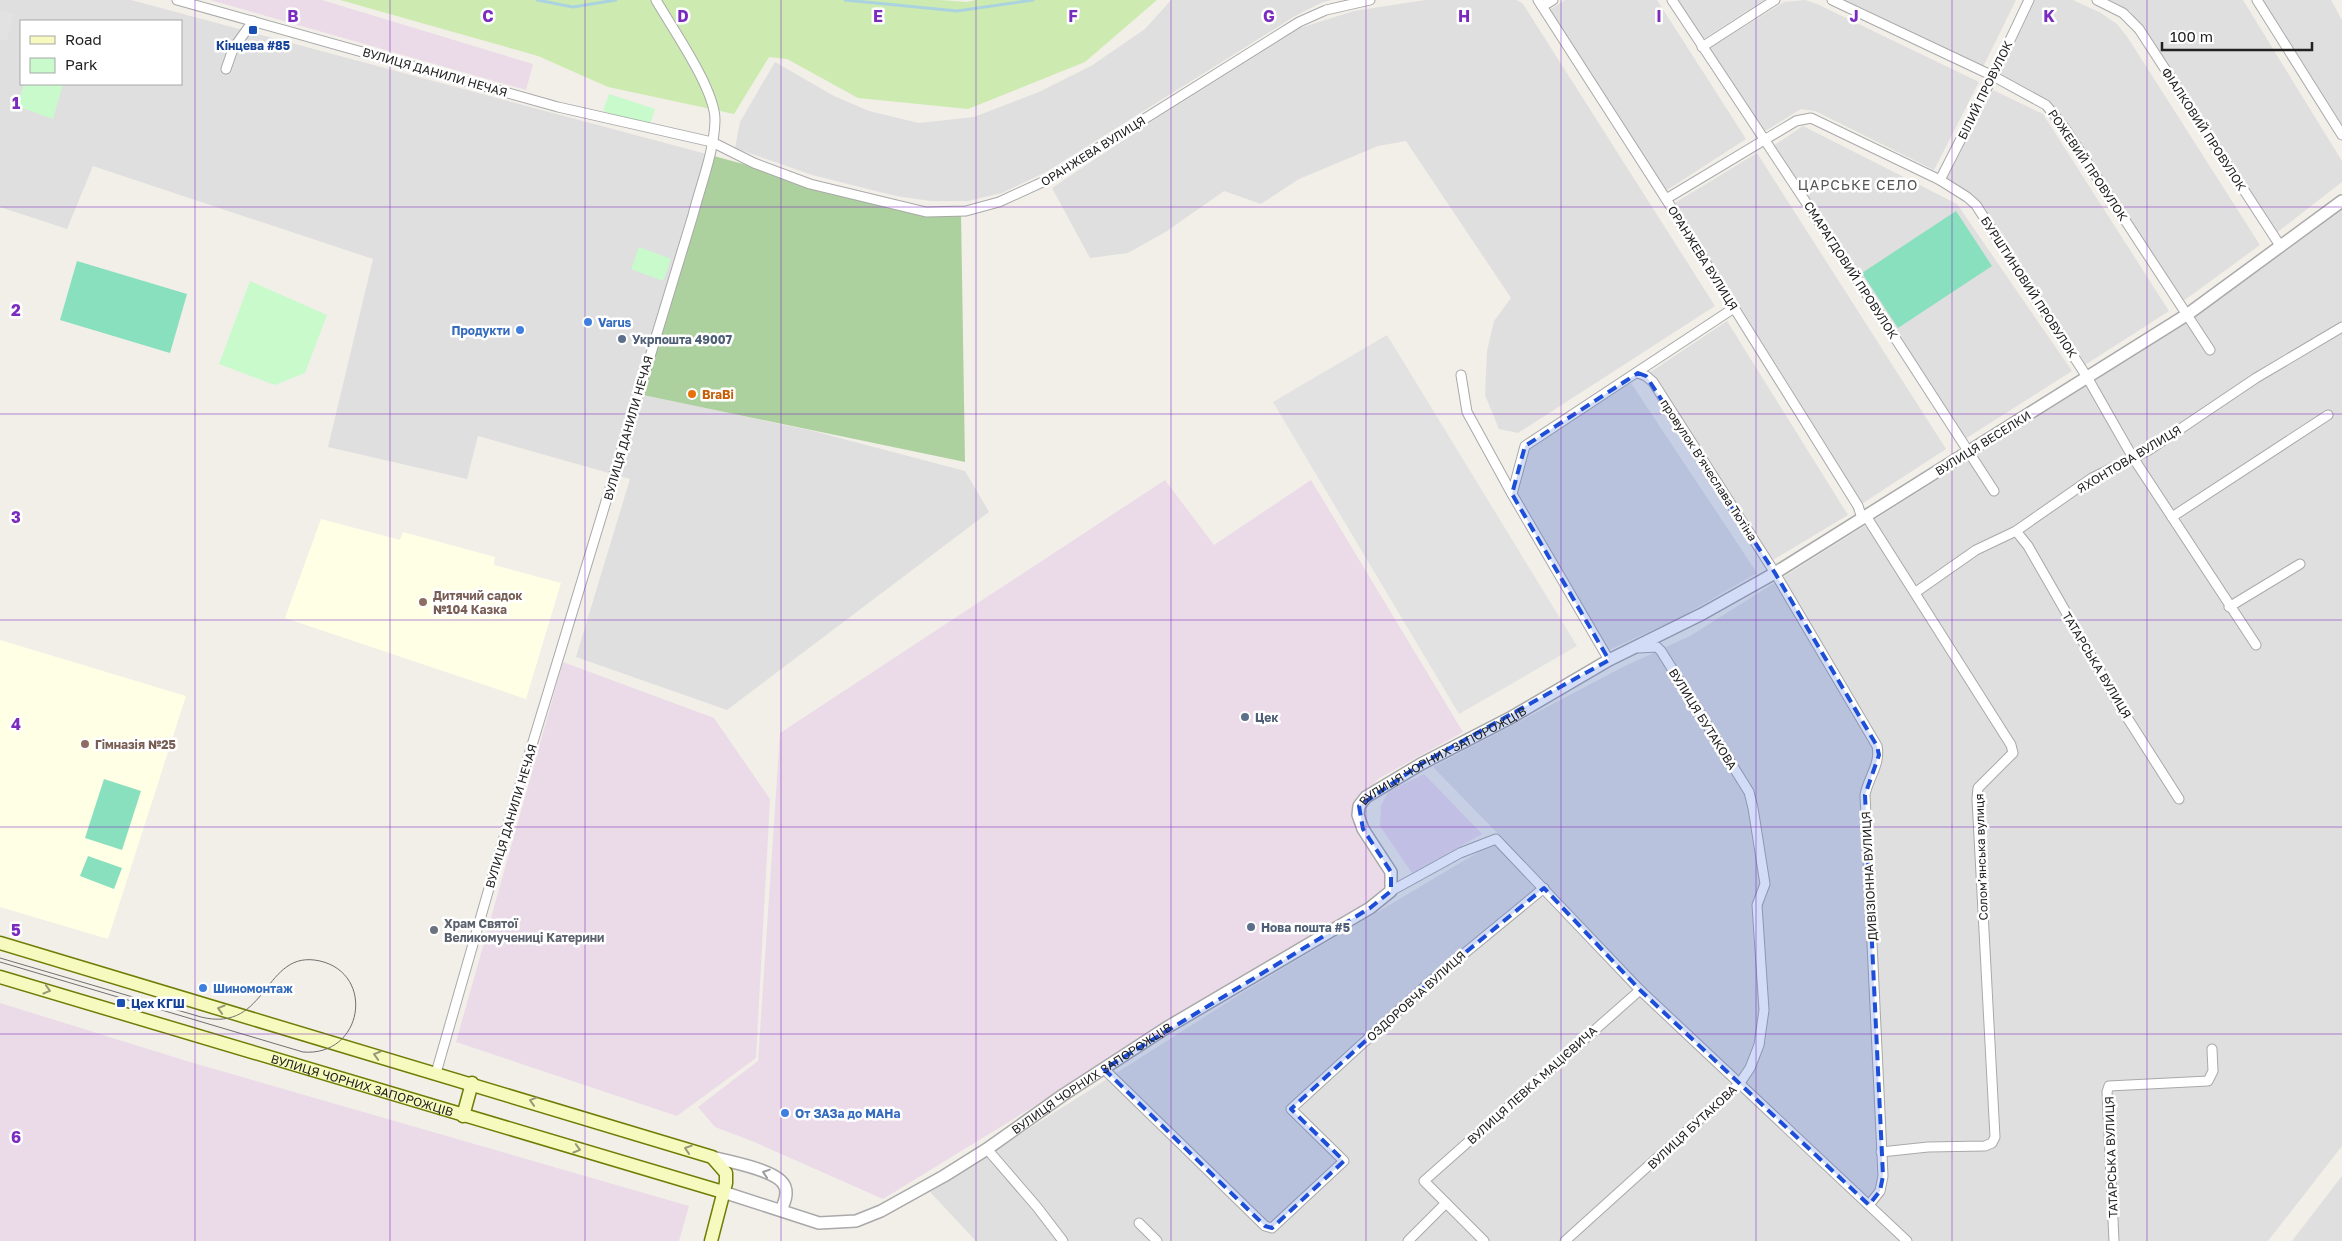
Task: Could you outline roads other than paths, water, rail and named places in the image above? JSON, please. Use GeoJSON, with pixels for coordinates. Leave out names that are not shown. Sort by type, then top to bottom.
{"type":"FeatureCollection","features":[{"type":"Feature","properties":{"kind":"main road"},"geometry":{"type":"LineString","coordinates":[[0,942],[712,1157],[726,1173],[711,1241]]}},
{"type":"Feature","properties":{"kind":"main road","name":"ВУЛИЦЯ ЧОРНИХ ЗАПОРОЖЦІВ"},"geometry":{"type":"LineString","coordinates":[[0,977],[369,1085],[463,1116],[723,1192]]}},
{"type":"Feature","properties":{"kind":"main road"},"geometry":{"type":"LineString","coordinates":[[463,1116],[472,1083]]}},
{"type":"Feature","properties":{"kind":"street","name":"ВУЛИЦЯ ДАНИЛИ НЕЧАЯ"},"geometry":{"type":"LineString","coordinates":[[177,0],[558,107],[712,142],[693,214],[498,857],[436,1073]]}},
{"type":"Feature","properties":{"kind":"street"},"geometry":{"type":"LineString","coordinates":[[656,0],[705,86],[715,118],[712,142]]}},
{"type":"Feature","properties":{"kind":"street","name":"ОРАНЖЕВА ВУЛИЦЯ"},"geometry":{"type":"LineString","coordinates":[[712,142],[754,164],[810,184],[926,212],[966,211],[999,202],[1047,180],[1299,22],[1326,10],[1370,0]]}},
{"type":"Feature","properties":{"kind":"street"},"geometry":{"type":"LineString","coordinates":[[1540,3],[1553,0]]}},
{"type":"Feature","properties":{"kind":"street","name":"СМАРАГДОВИЙ ПРОВУЛОК"},"geometry":{"type":"LineString","coordinates":[[1672,0],[1994,491]]}},
{"type":"Feature","properties":{"kind":"street"},"geometry":{"type":"LineString","coordinates":[[1702,47],[1775,0]]}},
{"type":"Feature","properties":{"kind":"street","name":"РОЖЕВИЙ ПРОВУЛОК"},"geometry":{"type":"LineString","coordinates":[[1832,0],[1993,76],[2046,105],[2064,127],[2210,350]]}},
{"type":"Feature","properties":{"kind":"street","name":"БІЛИЙ ПРОВУЛОК"},"geometry":{"type":"LineString","coordinates":[[1940,180],[2029,0]]}},
{"type":"Feature","properties":{"kind":"street","name":"ФІАЛКОВИЙ ПРОВУЛОК"},"geometry":{"type":"LineString","coordinates":[[2097,0],[2123,13],[2139,29],[2281,247]]}},
{"type":"Feature","properties":{"kind":"street"},"geometry":{"type":"LineString","coordinates":[[2256,0],[2342,135]]}},
{"type":"Feature","properties":{"kind":"street","name":"ОРАНЖЕВА ВУЛИЦЯ"},"geometry":{"type":"LineString","coordinates":[[1540,3],[1666,199],[1864,517]]}},
{"type":"Feature","properties":{"kind":"street"},"geometry":{"type":"LineString","coordinates":[[226,68],[233,49],[253,21]]}},
{"type":"Feature","properties":{"kind":"street","name":"БУРШТИНОВИЙ ПРОВУЛОК"},"geometry":{"type":"LineString","coordinates":[[1666,199],[1796,120],[1811,118],[1940,180],[1967,196],[1976,205],[2087,377],[2132,456],[2256,646]]}},
{"type":"Feature","properties":{"kind":"street","name":"ВУЛИЦЯ ВЕСЕЛКИ"},"geometry":{"type":"LineString","coordinates":[[1609,660],[1702,614],[1775,573],[1970,452],[2188,314],[2342,200]]}},
{"type":"Feature","properties":{"kind":"street"},"geometry":{"type":"LineString","coordinates":[[1512,494],[1525,446],[1734,308]]}},
{"type":"Feature","properties":{"kind":"street","name":"ЯХОНТОВА ВУЛИЦЯ"},"geometry":{"type":"LineString","coordinates":[[1916,592],[1976,550],[2016,531],[2092,478],[2132,456],[2149,450],[2256,378],[2342,327]]}},
{"type":"Feature","properties":{"kind":"street","name":"провулок Вʼячеслава Тютіна"},"geometry":{"type":"LineString","coordinates":[[1638,373],[1653,382],[1775,573]]}},
{"type":"Feature","properties":{"kind":"street"},"geometry":{"type":"LineString","coordinates":[[1461,376],[1467,412],[1512,494],[1609,660]]}},
{"type":"Feature","properties":{"kind":"street"},"geometry":{"type":"LineString","coordinates":[[2172,517],[2328,415]]}},
{"type":"Feature","properties":{"kind":"street","name":"Соломʼянська вулиця"},"geometry":{"type":"LineString","coordinates":[[1864,517],[1916,592],[2011,746],[2013,753],[1978,788],[1977,799],[1995,1137],[1992,1143],[1985,1146],[1928,1147],[1881,1152]]}},
{"type":"Feature","properties":{"kind":"street","name":"ТАТАРСЬКА ВУЛИЦЯ"},"geometry":{"type":"LineString","coordinates":[[2016,531],[2028,546],[2121,708],[2180,799]]}},
{"type":"Feature","properties":{"kind":"street"},"geometry":{"type":"LineString","coordinates":[[2229,607],[2300,564]]}},
{"type":"Feature","properties":{"kind":"street","name":"ДИВІЗІОННА ВУЛИЦЯ"},"geometry":{"type":"LineString","coordinates":[[1775,573],[1877,746],[1879,755],[1865,795],[1883,1176],[1880,1191],[1869,1206]]}},
{"type":"Feature","properties":{"kind":"street","name":"ВУЛИЦЯ БУТАКОВА"},"geometry":{"type":"LineString","coordinates":[[1565,1241],[1740,1082],[1750,1068],[1759,1045],[1764,1010],[1757,906],[1765,884],[1749,792],[1661,651],[1657,647],[1632,649]]}},
{"type":"Feature","properties":{"kind":"street","name":"ВУЛИЦЯ ЧОРНИХ ЗАПОРОЖЦІВ"},"geometry":{"type":"LineString","coordinates":[[1391,891],[1391,872],[1363,829],[1358,815],[1359,806],[1366,797],[1420,764],[1510,718],[1609,660]]}},
{"type":"Feature","properties":{"kind":"street","name":"ВУЛИЦЯ ЧОРНИХ ЗАПОРОЖЦІВ"},"geometry":{"type":"LineString","coordinates":[[723,1192],[819,1223],[856,1221],[895,1203],[987,1149],[1166,1028],[1370,908],[1391,891],[1460,853],[1496,839],[1544,888]]}},
{"type":"Feature","properties":{"kind":"street"},"geometry":{"type":"LineString","coordinates":[[1544,888],[1640,990],[1740,1082],[1906,1241]]}},
{"type":"Feature","properties":{"kind":"street","name":"ОЗДОРОВЧА ВУЛИЦЯ"},"geometry":{"type":"LineString","coordinates":[[1104,1069],[1267,1228],[1272,1228],[1344,1161],[1291,1109],[1432,980],[1544,888]]}},
{"type":"Feature","properties":{"kind":"street","name":"ВУЛИЦЯ ЛЕВКА МАЦІЄВИЧА"},"geometry":{"type":"LineString","coordinates":[[1446,1203],[1424,1181],[1640,990]]}},
{"type":"Feature","properties":{"kind":"street","name":"ТАТАРСЬКА ВУЛИЦЯ"},"geometry":{"type":"LineString","coordinates":[[2114,1241],[2107,1092],[2109,1086],[2208,1081],[2213,1071],[2212,1049]]}},
{"type":"Feature","properties":{"kind":"street"},"geometry":{"type":"LineString","coordinates":[[987,1149],[1063,1241]]}},
{"type":"Feature","properties":{"kind":"street"},"geometry":{"type":"LineString","coordinates":[[712,1157],[778,1177],[785,1188],[786,1194],[781,1210]]}},
{"type":"Feature","properties":{"kind":"street"},"geometry":{"type":"LineString","coordinates":[[1408,1241],[1446,1203],[1484,1241]]}},
{"type":"Feature","properties":{"kind":"street"},"geometry":{"type":"LineString","coordinates":[[1139,1223],[1157,1241]]}},
{"type":"Feature","properties":{"kind":"waterway"},"geometry":{"type":"LineString","coordinates":[[537,0],[573,7],[616,0]]}},
{"type":"Feature","properties":{"kind":"waterway"},"geometry":{"type":"LineString","coordinates":[[845,0],[957,11],[1033,0]]}},
{"type":"Feature","properties":{"kind":"tram line"},"geometry":{"type":"LineString","coordinates":[[0,958],[201,1017],[223,1019],[240,1014],[254,1003],[275,977],[287,967],[301,960],[320,961],[338,969],[349,981],[355,997],[355,1013],[350,1029],[339,1042],[323,1050],[303,1052],[0,962]]}},
{"type":"Feature","properties":{"kind":"place","name":"Кінцева #85"},"geometry":{"type":"Point","coordinates":[253,30]}},
{"type":"Feature","properties":{"kind":"place","name":"Varus"},"geometry":{"type":"Point","coordinates":[588,322]}},
{"type":"Feature","properties":{"kind":"place","name":"Продукти"},"geometry":{"type":"Point","coordinates":[520,330]}},
{"type":"Feature","properties":{"kind":"place","name":"Укрпошта 49007"},"geometry":{"type":"Point","coordinates":[622,339]}},
{"type":"Feature","properties":{"kind":"place","name":"BraBi"},"geometry":{"type":"Point","coordinates":[692,394]}},
{"type":"Feature","properties":{"kind":"place","name":"Дитячий садок №104 Казка"},"geometry":{"type":"Point","coordinates":[423,602]}},
{"type":"Feature","properties":{"kind":"place","name":"Цек"},"geometry":{"type":"Point","coordinates":[1245,717]}},
{"type":"Feature","properties":{"kind":"place","name":"Гімназія №25"},"geometry":{"type":"Point","coordinates":[85,744]}},
{"type":"Feature","properties":{"kind":"place","name":"Нова пошта #5"},"geometry":{"type":"Point","coordinates":[1251,927]}},
{"type":"Feature","properties":{"kind":"place","name":"Храм Святої Великомучениці Катерини"},"geometry":{"type":"Point","coordinates":[434,930]}},
{"type":"Feature","properties":{"kind":"place","name":"Шиномонтаж"},"geometry":{"type":"Point","coordinates":[203,988]}},
{"type":"Feature","properties":{"kind":"place","name":"Цех КГШ"},"geometry":{"type":"Point","coordinates":[121,1003]}},
{"type":"Feature","properties":{"kind":"place","name":"От ЗАЗа до МАНа"},"geometry":{"type":"Point","coordinates":[785,1113]}},
{"type":"Feature","properties":{"kind":"district","name":"ЦАРСЬКЕ СЕЛО"},"geometry":{"type":"Point","coordinates":[1858,184]}}]}
